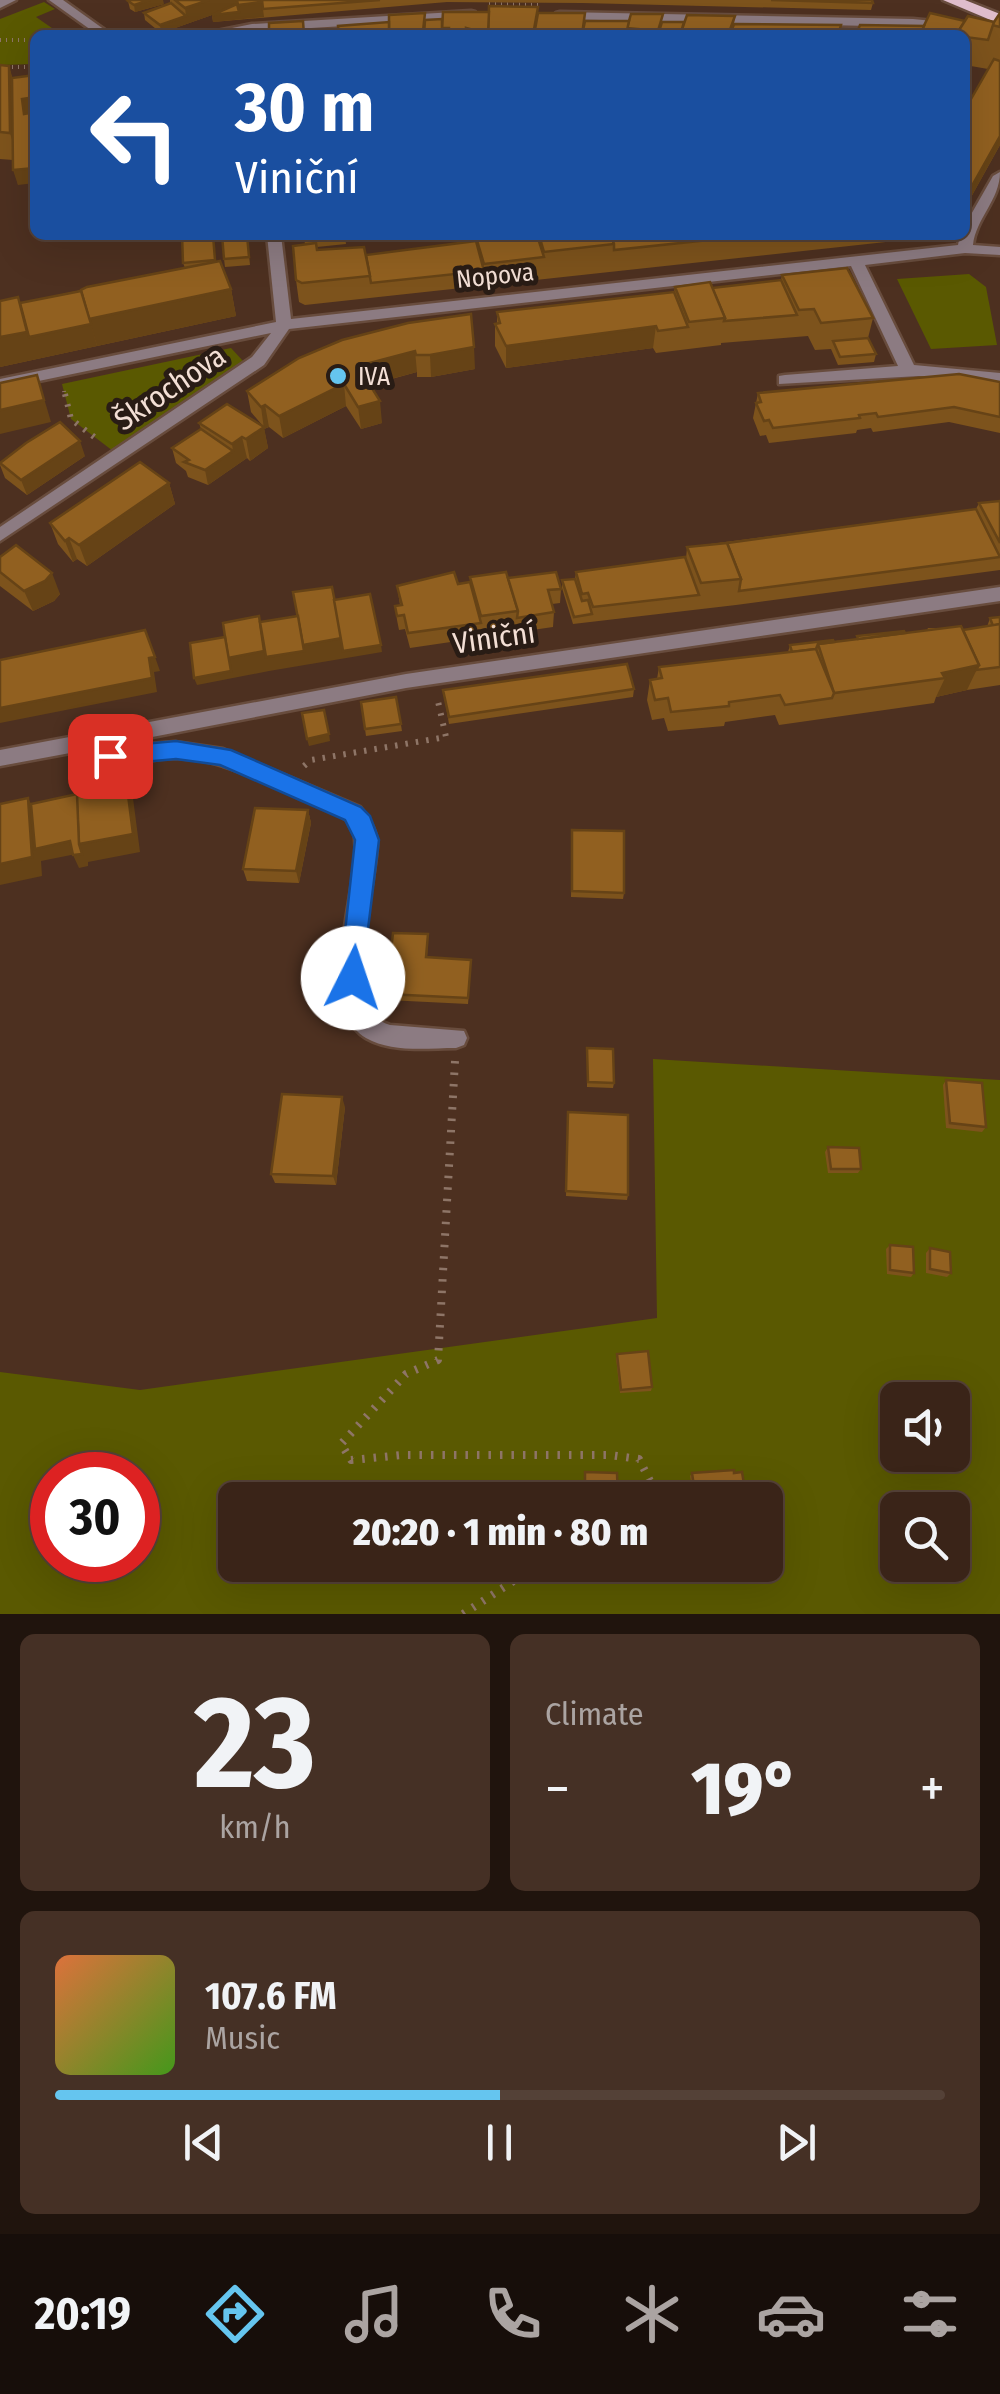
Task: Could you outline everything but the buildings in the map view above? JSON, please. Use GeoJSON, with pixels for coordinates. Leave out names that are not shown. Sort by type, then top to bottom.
{"type":"FeatureCollection","features":[{"type":"Feature","properties":{"kind":"main road"},"geometry":{"type":"LineString","coordinates":[[951,0],[1000,22]]}},
{"type":"Feature","properties":{"kind":"main road"},"geometry":{"type":"LineString","coordinates":[[938,25],[1000,22]]}},
{"type":"Feature","properties":{"kind":"street"},"geometry":{"type":"LineString","coordinates":[[0,4],[10,0]]}},
{"type":"Feature","properties":{"kind":"street"},"geometry":{"type":"LineString","coordinates":[[55,0],[99,30]]}},
{"type":"Feature","properties":{"kind":"street"},"geometry":{"type":"LineString","coordinates":[[241,30],[479,15]]}},
{"type":"Feature","properties":{"kind":"street"},"geometry":{"type":"LineString","coordinates":[[537,16],[938,25],[946,30]]}},
{"type":"Feature","properties":{"kind":"street"},"geometry":{"type":"LineString","coordinates":[[970,229],[1000,176]]}},
{"type":"Feature","properties":{"kind":"street"},"geometry":{"type":"LineString","coordinates":[[275,240],[284,325]]}},
{"type":"Feature","properties":{"kind":"street"},"geometry":{"type":"LineString","coordinates":[[965,249],[966,240]]}},
{"type":"Feature","properties":{"kind":"street","name":"Nopova"},"geometry":{"type":"LineString","coordinates":[[0,384],[284,325],[965,249],[1000,251]]}},
{"type":"Feature","properties":{"kind":"street"},"geometry":{"type":"LineString","coordinates":[[857,263],[907,368]]}},
{"type":"Feature","properties":{"kind":"street","name":"Škrochova"},"geometry":{"type":"LineString","coordinates":[[0,535],[248,369],[284,325]]}},
{"type":"Feature","properties":{"kind":"street"},"geometry":{"type":"LineString","coordinates":[[785,380],[907,368],[949,369],[1000,378]]}},
{"type":"Feature","properties":{"kind":"street","name":"Viniční"},"geometry":{"type":"LineString","coordinates":[[0,758],[406,681],[1000,594]]}},
{"type":"Feature","properties":{"kind":"street"},"geometry":{"type":"LineString","coordinates":[[76,744],[79,752],[89,758],[176,750],[223,757],[353,814],[362,823],[367,840],[352,960],[358,1018],[378,1033],[456,1038]]}},
{"type":"Feature","properties":{"kind":"path"},"geometry":{"type":"LineString","coordinates":[[0,40],[30,40]]}},
{"type":"Feature","properties":{"kind":"path"},"geometry":{"type":"LineString","coordinates":[[0,67],[30,67]]}},
{"type":"Feature","properties":{"kind":"path"},"geometry":{"type":"LineString","coordinates":[[64,391],[71,418],[107,446]]}},
{"type":"Feature","properties":{"kind":"path"},"geometry":{"type":"LineString","coordinates":[[312,760],[446,737],[438,699]]}},
{"type":"Feature","properties":{"kind":"path"},"geometry":{"type":"LineString","coordinates":[[456,1038],[438,1360],[406,1374],[341,1444],[352,1460],[402,1455],[610,1454],[638,1459],[649,1482]]}},
{"type":"Feature","properties":{"kind":"path"},"geometry":{"type":"LineString","coordinates":[[463,1614],[512,1582]]}},
{"type":"Feature","properties":{"kind":"shaded area"},"geometry":{"type":"Polygon","coordinates":[[[44,2],[55,9],[36,17],[55,30],[30,30],[30,64],[0,65],[0,19],[44,2]]]}},
{"type":"Feature","properties":{"kind":"shaded area"},"geometry":{"type":"Polygon","coordinates":[[[969,274],[986,287],[997,345],[931,349],[897,279],[969,274]]]}},
{"type":"Feature","properties":{"kind":"shaded area"},"geometry":{"type":"Polygon","coordinates":[[[231,348],[243,361],[238,369],[113,451],[71,419],[62,384],[231,348]]]}},
{"type":"Feature","properties":{"kind":"shaded area"},"geometry":{"type":"Polygon","coordinates":[[[653,1059],[1000,1080],[1000,1614],[0,1614],[0,1372],[140,1390],[657,1318],[653,1059]]]}},
{"type":"Feature","properties":{"kind":"place","name":"IVA"},"geometry":{"type":"Point","coordinates":[338,376]}},
{"type":"Feature","properties":{"kind":"route"},"geometry":{"type":"LineString","coordinates":[[110,756],[176,750],[223,757],[353,814],[362,823],[367,840],[353,978]]}}]}
